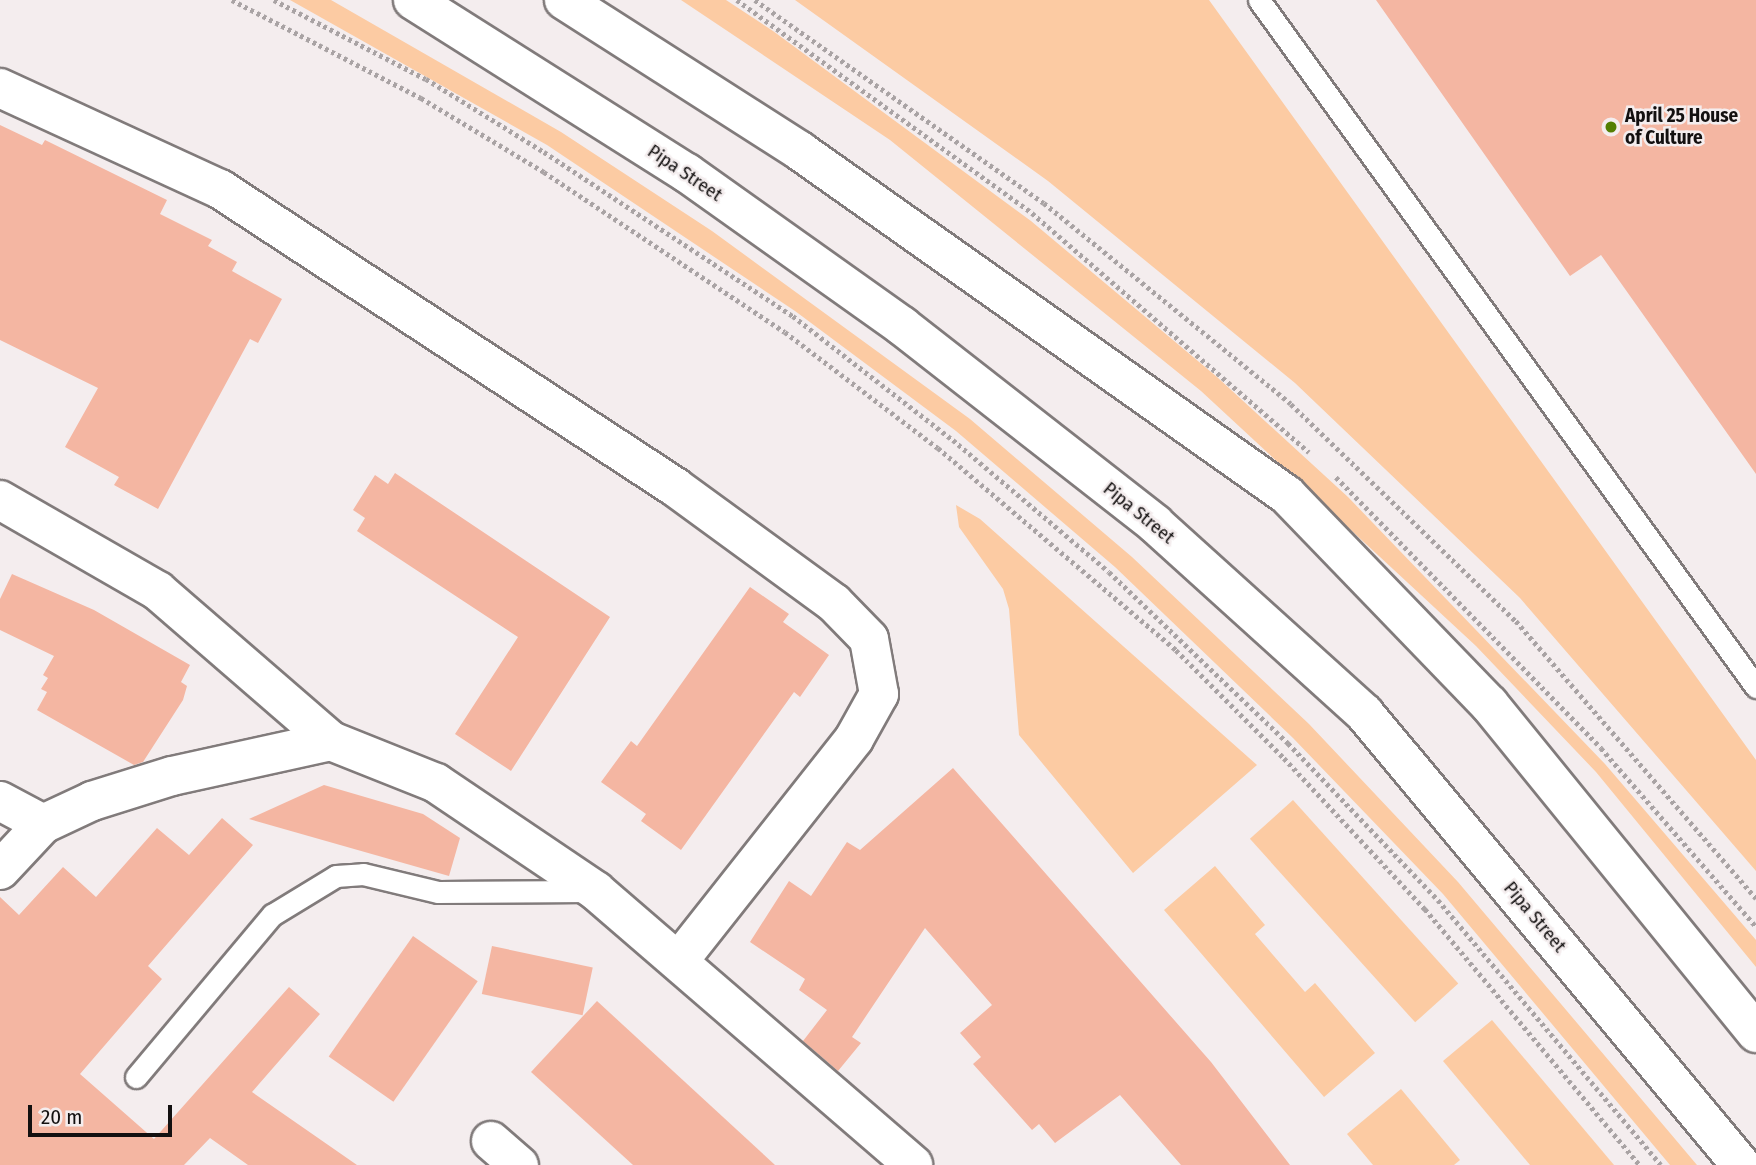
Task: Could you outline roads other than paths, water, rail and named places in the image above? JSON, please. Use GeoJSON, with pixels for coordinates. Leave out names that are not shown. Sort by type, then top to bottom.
{"type":"FeatureCollection","features":[{"type":"Feature","properties":{"kind":"main road","name":"Pipa Street"},"geometry":{"type":"LineString","coordinates":[[413,0],[687,173],[902,326],[1155,524],[1364,713],[1741,1165]]}},
{"type":"Feature","properties":{"kind":"main road"},"geometry":{"type":"LineString","coordinates":[[564,0],[800,151],[1287,495],[1489,704],[1756,1033]]}},
{"type":"Feature","properties":{"kind":"main road"},"geometry":{"type":"LineString","coordinates":[[0,88],[219,189],[675,487],[834,603],[869,639],[879,694],[854,739],[680,959]]}},
{"type":"Feature","properties":{"kind":"main road"},"geometry":{"type":"LineString","coordinates":[[0,500],[158,592],[331,741],[436,783],[596,891],[680,959],[913,1165]]}},
{"type":"Feature","properties":{"kind":"main road"},"geometry":{"type":"LineString","coordinates":[[0,870],[43,824],[92,801],[172,776],[331,741]]}},
{"type":"Feature","properties":{"kind":"main road"},"geometry":{"type":"LineString","coordinates":[[0,801],[43,824]]}},
{"type":"Feature","properties":{"kind":"lane"},"geometry":{"type":"LineString","coordinates":[[1259,0],[1756,687]]}},
{"type":"Feature","properties":{"kind":"lane"},"geometry":{"type":"LineString","coordinates":[[136,1077],[272,915],[336,876],[363,874],[438,892],[596,891]]}},
{"type":"Feature","properties":{"kind":"place","name":"April 25 House of Culture"},"geometry":{"type":"Point","coordinates":[1611,127]}}]}
